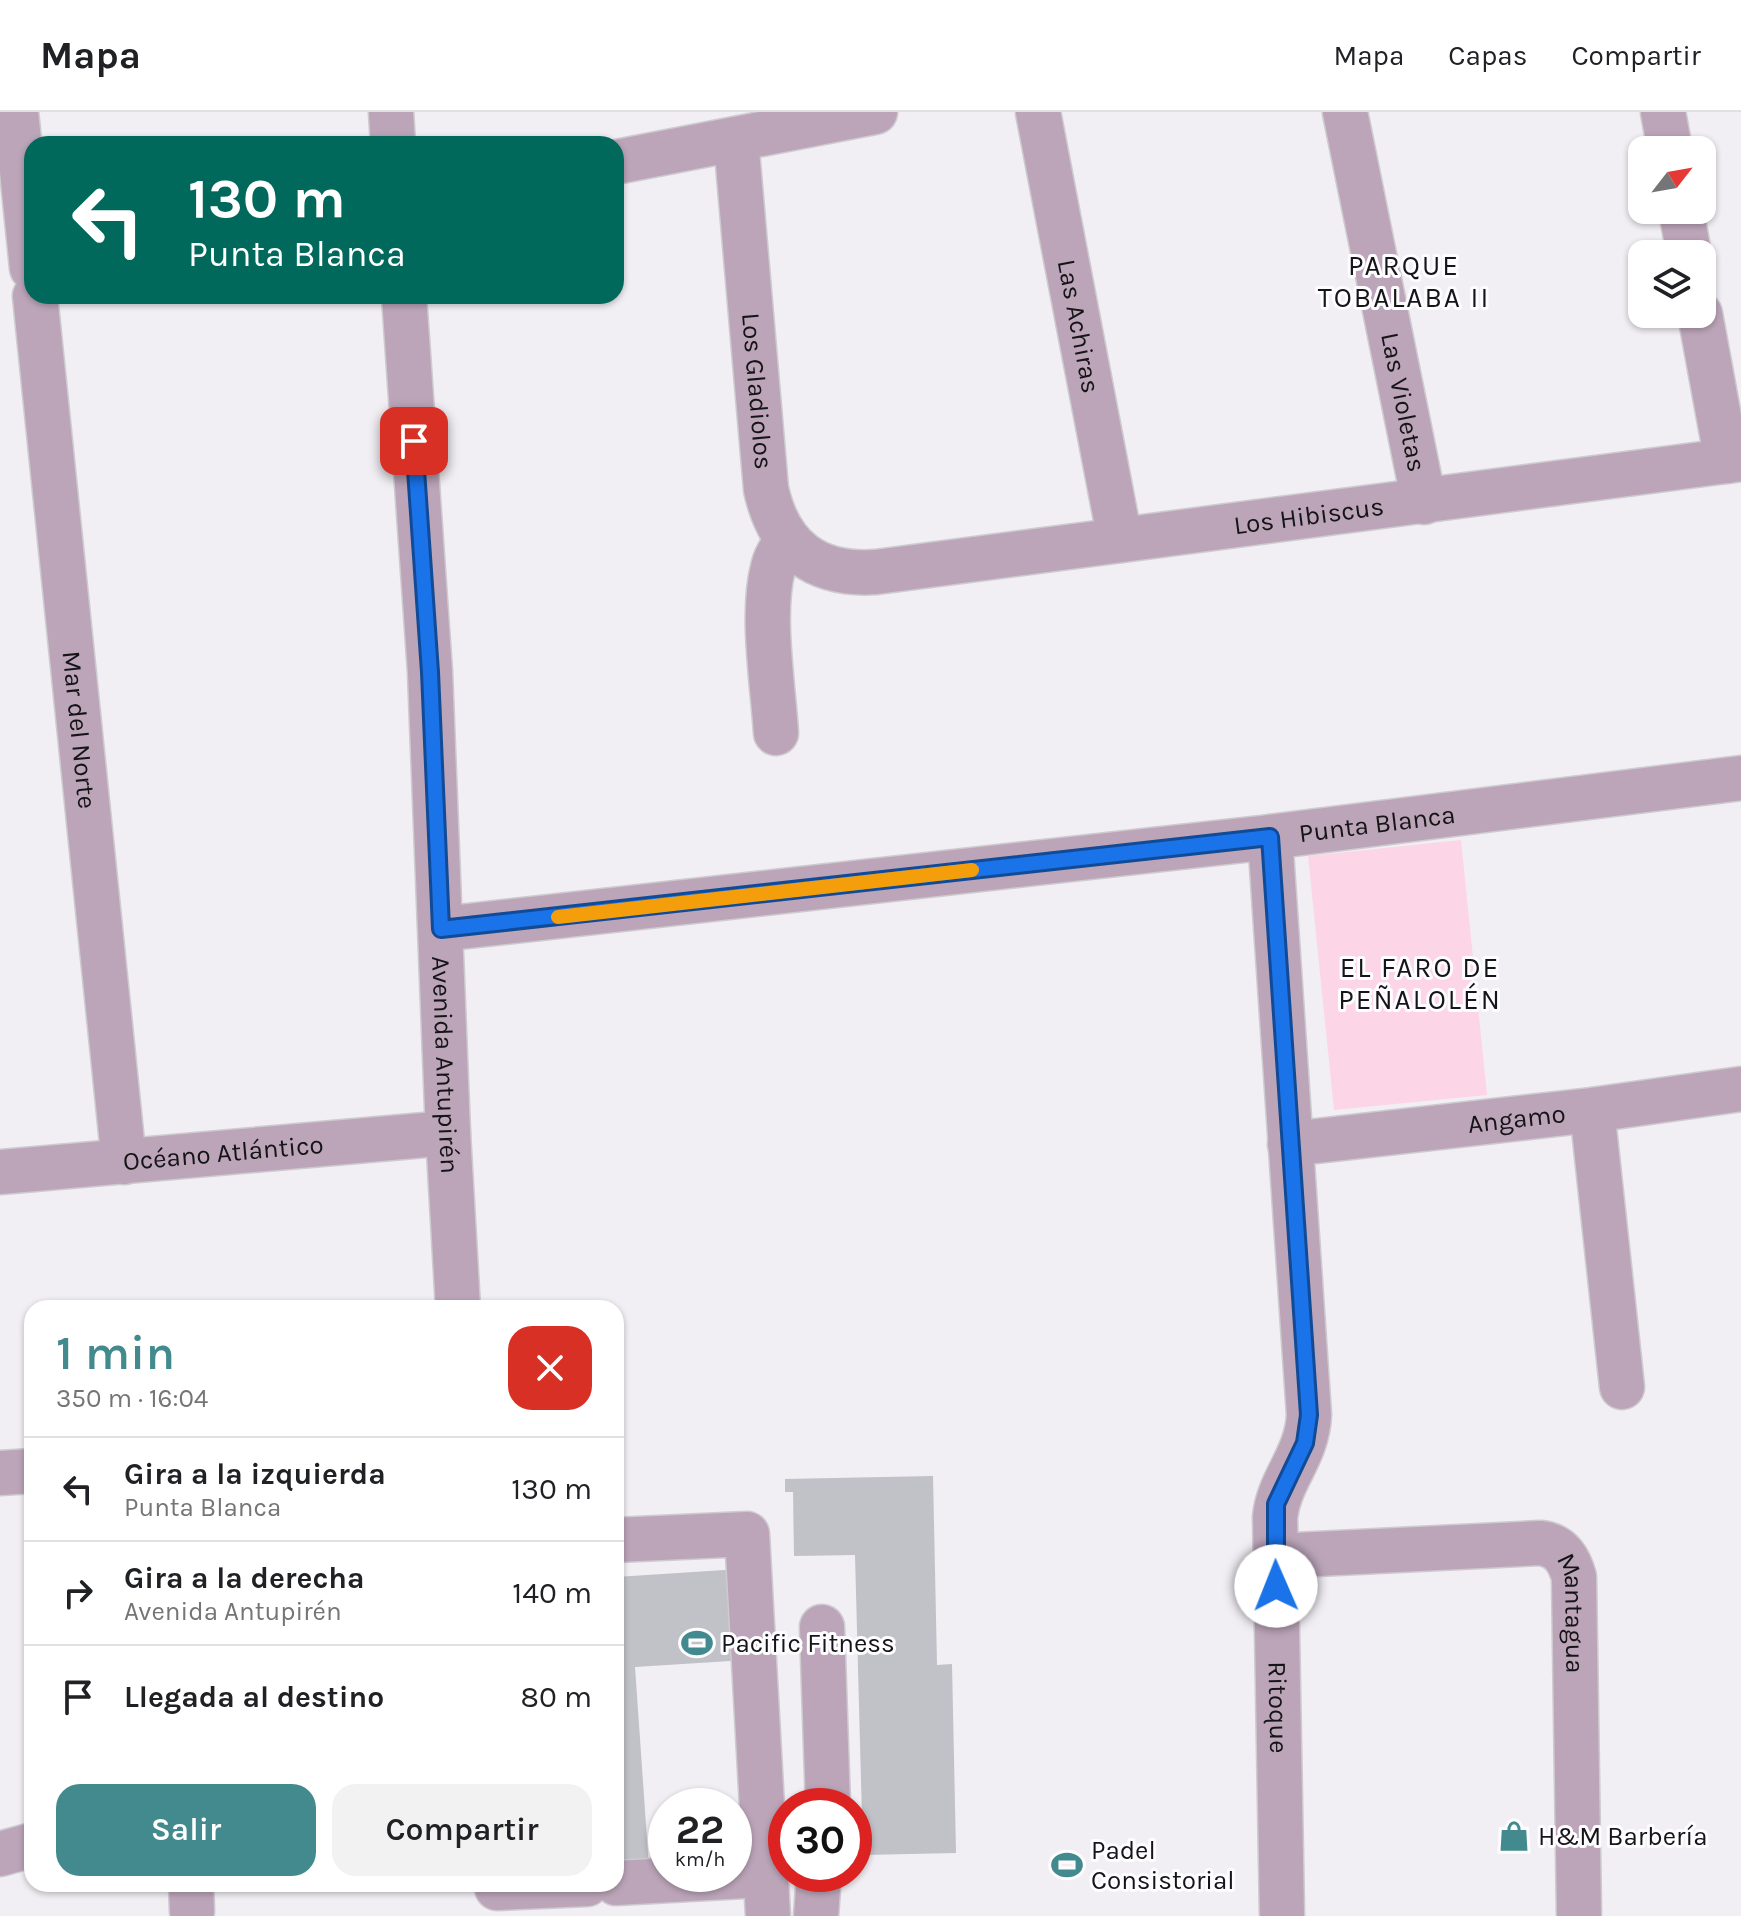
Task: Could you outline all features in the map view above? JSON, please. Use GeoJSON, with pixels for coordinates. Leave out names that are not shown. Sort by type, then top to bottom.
{"type":"FeatureCollection","features":[{"type":"Feature","properties":{"kind":"street"},"geometry":{"type":"LineString","coordinates":[[16,112],[24,190]]}},
{"type":"Feature","properties":{"kind":"street"},"geometry":{"type":"LineString","coordinates":[[391,112],[392,136]]}},
{"type":"Feature","properties":{"kind":"street"},"geometry":{"type":"LineString","coordinates":[[624,161],[875,112]]}},
{"type":"Feature","properties":{"kind":"street","name":"Las Achiras"},"geometry":{"type":"LineString","coordinates":[[1038,112],[1120,540]]}},
{"type":"Feature","properties":{"kind":"street","name":"Las Violetas"},"geometry":{"type":"LineString","coordinates":[[1345,112],[1424,502]]}},
{"type":"Feature","properties":{"kind":"street"},"geometry":{"type":"LineString","coordinates":[[1663,112],[1667,136]]}},
{"type":"Feature","properties":{"kind":"street","name":"Los Gladiolos"},"geometry":{"type":"LineString","coordinates":[[736,140],[770,510],[787,540],[812,561],[856,573],[876,572]]}},
{"type":"Feature","properties":{"kind":"street","name":"Mar del Norte"},"geometry":{"type":"LineString","coordinates":[[36,304],[124,1162]]}},
{"type":"Feature","properties":{"kind":"street","name":"Avenida Antupirén"},"geometry":{"type":"LineString","coordinates":[[405,304],[430,672],[458,1300]]}},
{"type":"Feature","properties":{"kind":"street"},"geometry":{"type":"LineString","coordinates":[[1703,328],[1734,460]]}},
{"type":"Feature","properties":{"kind":"street","name":"Los Hibiscus"},"geometry":{"type":"LineString","coordinates":[[876,572],[1734,460]]}},
{"type":"Feature","properties":{"kind":"street"},"geometry":{"type":"LineString","coordinates":[[776,733],[769,629],[770,590],[773,568],[787,540]]}},
{"type":"Feature","properties":{"kind":"street","name":"Punta Blanca"},"geometry":{"type":"LineString","coordinates":[[441,929],[1270,837],[1741,778]]}},
{"type":"Feature","properties":{"kind":"street","name":"Ritoque"},"geometry":{"type":"LineString","coordinates":[[1270,837],[1309,1415],[1305,1443],[1276,1504],[1282,1916]]}},
{"type":"Feature","properties":{"kind":"street","name":"Angamo"},"geometry":{"type":"LineString","coordinates":[[1290,1144],[1592,1110],[1741,1089]]}},
{"type":"Feature","properties":{"kind":"street"},"geometry":{"type":"LineString","coordinates":[[1592,1110],[1622,1387]]}},
{"type":"Feature","properties":{"kind":"street","name":"Océano Atlántico"},"geometry":{"type":"LineString","coordinates":[[0,1172],[448,1133]]}},
{"type":"Feature","properties":{"kind":"street"},"geometry":{"type":"LineString","coordinates":[[0,1473],[24,1472]]}},
{"type":"Feature","properties":{"kind":"street"},"geometry":{"type":"LineString","coordinates":[[624,1540],[747,1534],[766,1896],[624,1884]]}},
{"type":"Feature","properties":{"kind":"street","name":"Mantagua"},"geometry":{"type":"LineString","coordinates":[[1276,1556],[1540,1543],[1550,1544],[1564,1555],[1572,1568],[1574,1586],[1579,1916]]}},
{"type":"Feature","properties":{"kind":"street"},"geometry":{"type":"LineString","coordinates":[[822,1627],[827,1788]]}},
{"type":"Feature","properties":{"kind":"street"},"geometry":{"type":"LineString","coordinates":[[0,1854],[24,1847]]}},
{"type":"Feature","properties":{"kind":"street"},"geometry":{"type":"LineString","coordinates":[[497,1896],[527,1892]]}},
{"type":"Feature","properties":{"kind":"street"},"geometry":{"type":"LineString","coordinates":[[816,1916],[818,1892]]}},
{"type":"Feature","properties":{"kind":"street"},"geometry":{"type":"LineString","coordinates":[[845,1892],[846,1916]]}},
{"type":"Feature","properties":{"kind":"shaded area"},"geometry":{"type":"Polygon","coordinates":[[[1461,840],[1487,1095],[1334,1110],[1308,856],[1461,840]]]}},
{"type":"Feature","properties":{"kind":"building"},"geometry":{"type":"Polygon","coordinates":[[[933,1476],[937,1665],[952,1664],[956,1853],[872,1855],[872,1788],[861,1788],[855,1555],[794,1556],[793,1492],[785,1492],[785,1479],[933,1476]]]}},
{"type":"Feature","properties":{"kind":"building"},"geometry":{"type":"Polygon","coordinates":[[[740,1569],[746,1660],[635,1667],[648,1868],[624,1870],[624,1576],[740,1569]]]}},
{"type":"Feature","properties":{"kind":"slow traffic"},"geometry":{"type":"LineString","coordinates":[[558,917],[972,870]]}},
{"type":"Feature","properties":{"kind":"place","name":"Pacific Fitness"},"geometry":{"type":"Point","coordinates":[697,1643]}},
{"type":"Feature","properties":{"kind":"place","name":"H&M Barbería"},"geometry":{"type":"Point","coordinates":[1514,1836]}},
{"type":"Feature","properties":{"kind":"place","name":"Padel Consistorial"},"geometry":{"type":"Point","coordinates":[1067,1865]}},
{"type":"Feature","properties":{"kind":"district","name":"PARQUE TOBALABA II"},"geometry":{"type":"Point","coordinates":[1404,281]}},
{"type":"Feature","properties":{"kind":"district","name":"EL FARO DE PEÑALOLÉN"},"geometry":{"type":"Point","coordinates":[1420,983]}},
{"type":"Feature","properties":{"kind":"route"},"geometry":{"type":"LineString","coordinates":[[414,441],[430,672],[441,929],[1270,837],[1309,1415],[1305,1443],[1276,1504],[1276,1586]]}}]}
